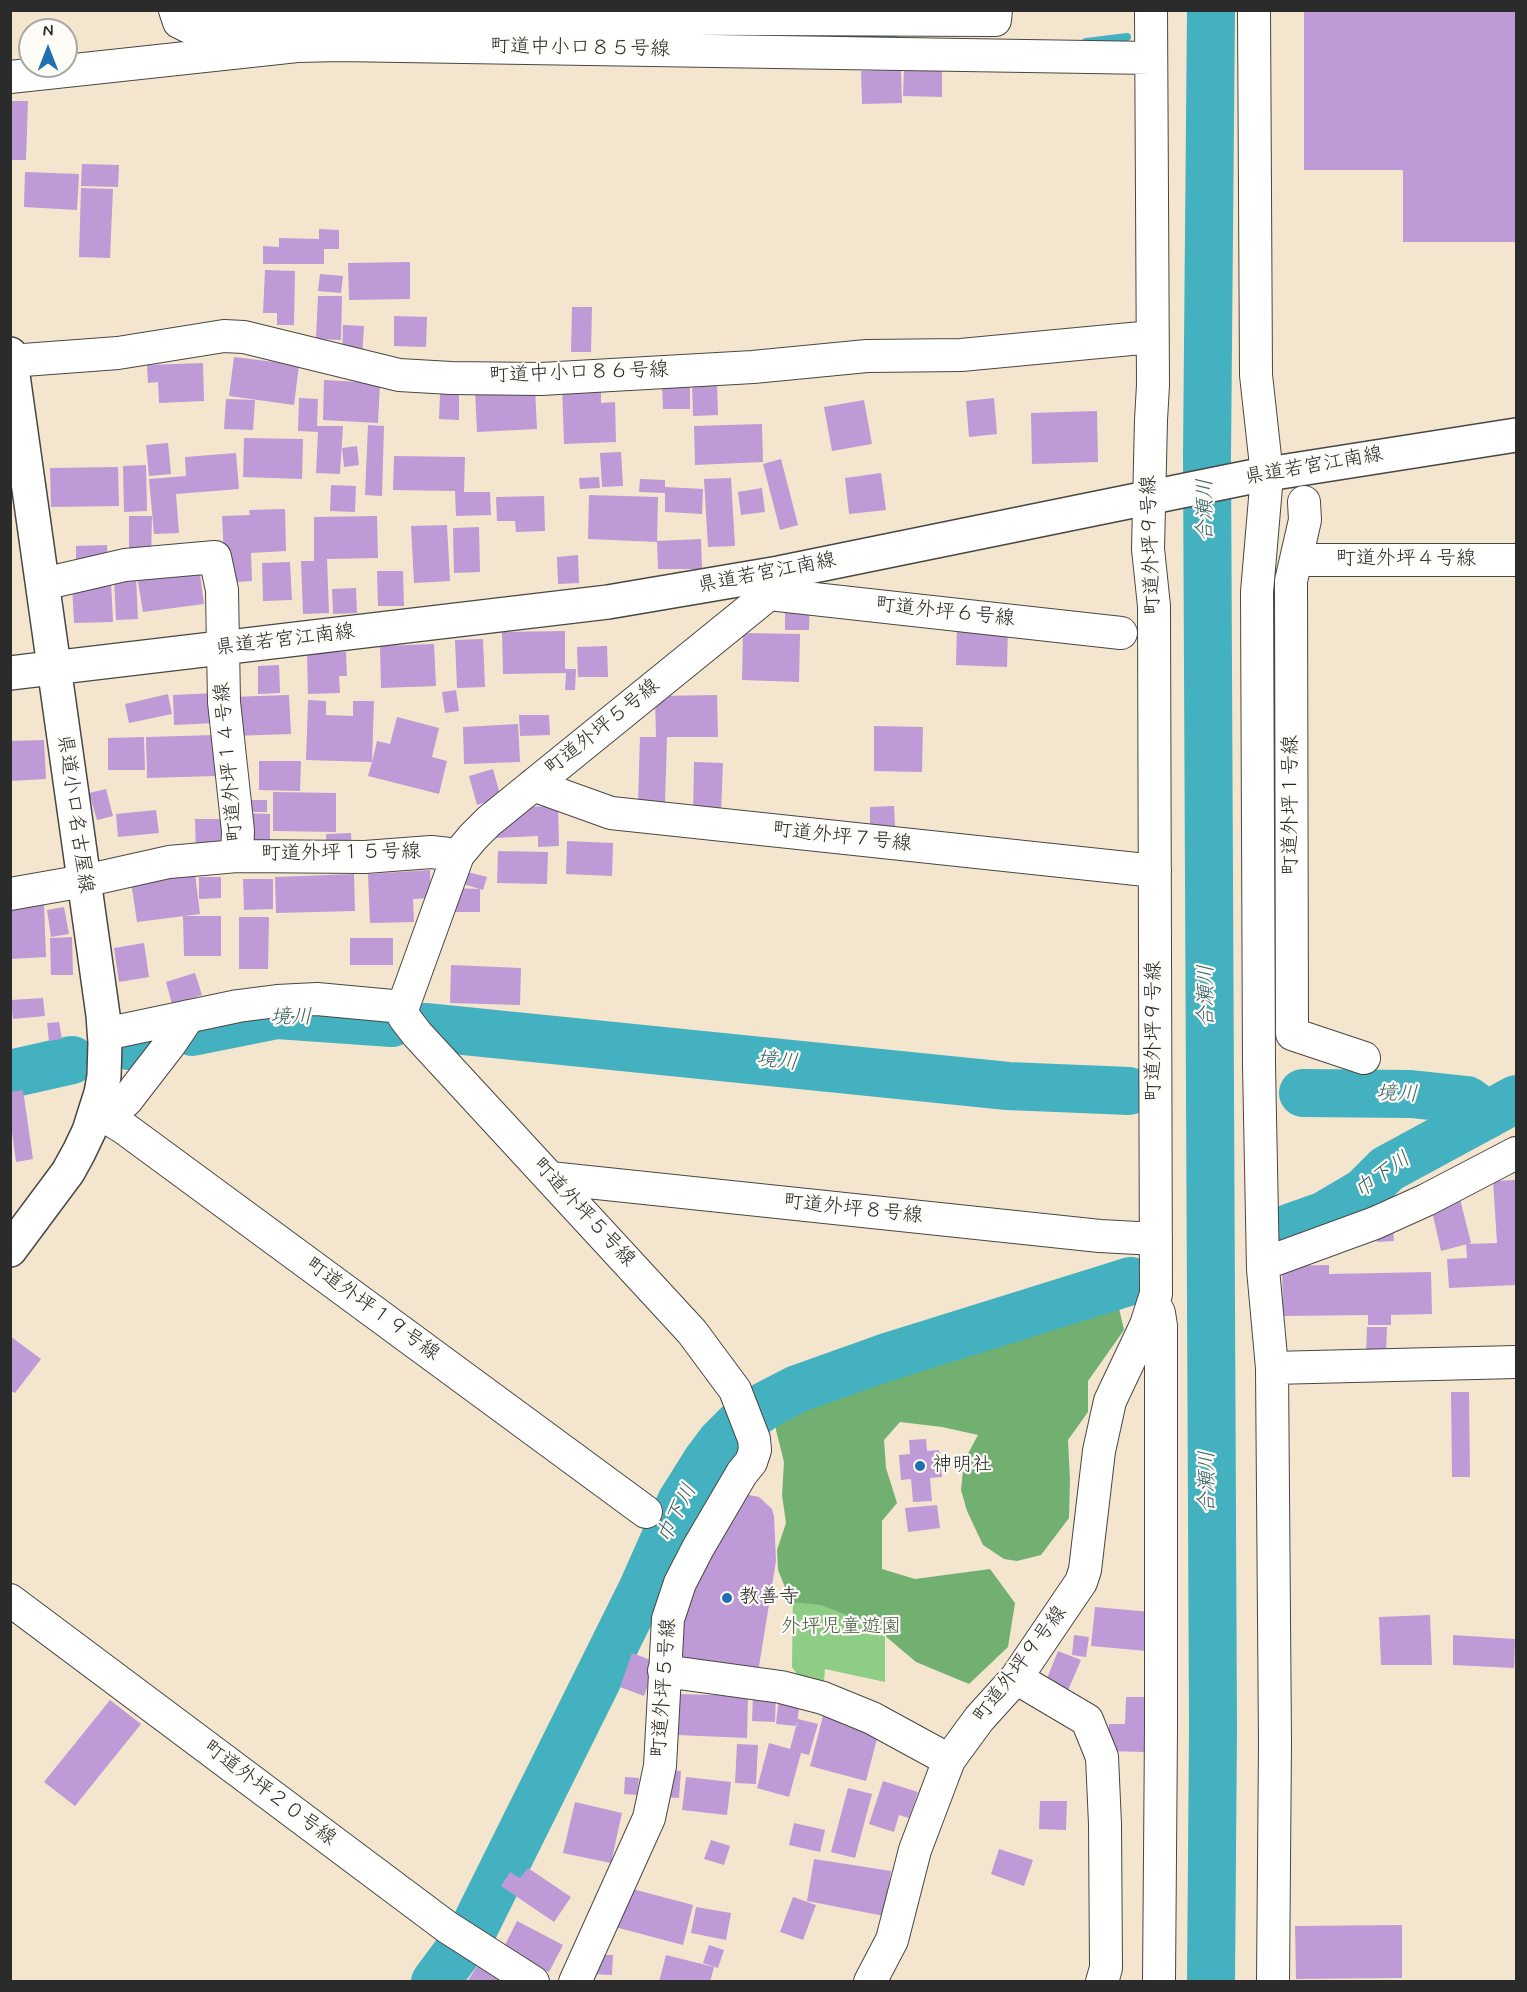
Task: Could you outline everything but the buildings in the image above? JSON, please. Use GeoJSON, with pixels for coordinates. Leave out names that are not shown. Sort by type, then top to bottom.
{"type":"FeatureCollection","features":[{"type":"Feature","properties":{"kind":"main road","name":"県道小口名古屋線"},"geometry":{"type":"LineString","coordinates":[[10,1250],[68,1172],[79,1152],[96,1111],[104,1076],[105,1046],[11,359]]}},
{"type":"Feature","properties":{"kind":"main road","name":"県道若宮江南線"},"geometry":{"type":"LineString","coordinates":[[10,673],[774,583],[1154,496],[1261,476],[1516,435]]}},
{"type":"Feature","properties":{"kind":"street"},"geometry":{"type":"LineString","coordinates":[[175,10],[179,22],[189,27],[294,17],[995,20],[996,10]]}},
{"type":"Feature","properties":{"kind":"street","name":"町道外坪９号線"},"geometry":{"type":"LineString","coordinates":[[870,1982],[892,1940],[915,1850],[949,1760],[979,1719],[1016,1678],[1081,1582],[1085,1570],[1100,1450],[1110,1401],[1154,1303],[1157,1280],[1154,606],[1148,549],[1154,496],[1151,10]]}},
{"type":"Feature","properties":{"kind":"street"},"geometry":{"type":"LineString","coordinates":[[1254,10],[1256,375],[1261,476],[1257,592],[1259,1065],[1263,1264],[1272,1368],[1275,1743],[1273,1982]]}},
{"type":"Feature","properties":{"kind":"street","name":"町道中小口８５号線"},"geometry":{"type":"LineString","coordinates":[[10,76],[286,47],[339,45],[1151,58]]}},
{"type":"Feature","properties":{"kind":"street","name":"町道中小口８６号線"},"geometry":{"type":"LineString","coordinates":[[11,359],[118,353],[224,336],[244,337],[399,375],[541,379],[753,367],[867,356],[961,355],[1152,337]]}},
{"type":"Feature","properties":{"kind":"street","name":"町道外坪１号線"},"geometry":{"type":"LineString","coordinates":[[1304,502],[1305,520],[1291,581],[1292,1034],[1364,1058]]}},
{"type":"Feature","properties":{"kind":"street","name":"町道外坪１４号線"},"geometry":{"type":"LineString","coordinates":[[43,584],[125,565],[215,556],[222,590],[221,648],[224,702],[238,831],[237,856]]}},
{"type":"Feature","properties":{"kind":"street","name":"町道外坪４号線"},"geometry":{"type":"LineString","coordinates":[[1296,560],[1516,560]]}},
{"type":"Feature","properties":{"kind":"street","name":"町道外坪６号線"},"geometry":{"type":"LineString","coordinates":[[774,583],[1121,633]]}},
{"type":"Feature","properties":{"kind":"street","name":"町道外坪５号線"},"geometry":{"type":"LineString","coordinates":[[575,1982],[649,1818],[660,1766],[664,1710],[663,1671],[668,1619],[680,1583],[734,1487],[751,1462],[754,1439],[735,1390],[692,1332],[408,1019],[458,855],[489,821],[774,583]]}},
{"type":"Feature","properties":{"kind":"street","name":"町道外坪７号線"},"geometry":{"type":"LineString","coordinates":[[533,785],[610,813],[1155,871]]}},
{"type":"Feature","properties":{"kind":"street","name":"町道外坪１５号線"},"geometry":{"type":"LineString","coordinates":[[10,894],[84,881],[169,862],[237,856],[365,857],[431,852],[458,855]]}},
{"type":"Feature","properties":{"kind":"street"},"geometry":{"type":"LineString","coordinates":[[105,1046],[181,1029],[238,1006],[317,999],[408,1019]]}},
{"type":"Feature","properties":{"kind":"street"},"geometry":{"type":"LineString","coordinates":[[96,1111],[126,1101],[181,1029]]}},
{"type":"Feature","properties":{"kind":"street","name":"町道外坪１９号線"},"geometry":{"type":"LineString","coordinates":[[96,1111],[124,1128],[646,1512]]}},
{"type":"Feature","properties":{"kind":"street"},"geometry":{"type":"LineString","coordinates":[[1263,1264],[1385,1218],[1436,1195],[1516,1153]]}},
{"type":"Feature","properties":{"kind":"street","name":"町道外坪８号線"},"geometry":{"type":"LineString","coordinates":[[550,1178],[1100,1236],[1156,1239]]}},
{"type":"Feature","properties":{"kind":"street"},"geometry":{"type":"LineString","coordinates":[[1154,1303],[1159,1313],[1161,1338],[1159,1982]]}},
{"type":"Feature","properties":{"kind":"street"},"geometry":{"type":"LineString","coordinates":[[1272,1368],[1516,1362]]}},
{"type":"Feature","properties":{"kind":"street","name":"町道外坪２０号線"},"geometry":{"type":"LineString","coordinates":[[10,1600],[447,1927],[533,1982]]}},
{"type":"Feature","properties":{"kind":"street"},"geometry":{"type":"LineString","coordinates":[[663,1671],[781,1687],[824,1698],[872,1718],[949,1760]]}},
{"type":"Feature","properties":{"kind":"street"},"geometry":{"type":"LineString","coordinates":[[1016,1678],[1087,1720],[1102,1757],[1106,1968],[1102,1982]]}},
{"type":"Feature","properties":{"kind":"green space"},"geometry":{"type":"Polygon","coordinates":[[[1516,1080],[1516,1126],[1466,1108],[1516,1080]]]}},
{"type":"Feature","properties":{"kind":"green space"},"geometry":{"type":"Polygon","coordinates":[[[1088,1280],[1119,1308],[1124,1330],[1088,1381],[1088,1412],[1068,1440],[1069,1518],[1041,1555],[1017,1561],[1004,1559],[983,1545],[967,1511],[961,1490],[964,1461],[978,1435],[942,1427],[900,1422],[884,1440],[886,1468],[897,1503],[882,1521],[882,1569],[915,1579],[990,1569],[1015,1603],[1008,1647],[969,1684],[916,1662],[884,1635],[857,1619],[821,1605],[791,1602],[778,1570],[777,1550],[786,1523],[782,1495],[784,1462],[776,1430],[773,1396],[806,1374],[869,1352],[919,1329],[967,1318],[1010,1301],[1088,1280]]]}},
{"type":"Feature","properties":{"kind":"green space","name":"外坪児童遊園"},"geometry":{"type":"Polygon","coordinates":[[[793,1582],[885,1583],[885,1682],[825,1669],[823,1692],[805,1686],[792,1667],[793,1582]]]}},
{"type":"Feature","properties":{"kind":"waterway","name":"合瀬川"},"geometry":{"type":"LineString","coordinates":[[1211,10],[1207,456],[1213,1728],[1211,1982]]}},
{"type":"Feature","properties":{"kind":"waterway"},"geometry":{"type":"LineString","coordinates":[[723,34],[893,38]]}},
{"type":"Feature","properties":{"kind":"waterway"},"geometry":{"type":"LineString","coordinates":[[1086,42],[1127,37]]}},
{"type":"Feature","properties":{"kind":"waterway","name":"境川"},"geometry":{"type":"LineString","coordinates":[[192,1032],[277,1015],[392,1023]]}},
{"type":"Feature","properties":{"kind":"waterway","name":"境川"},"geometry":{"type":"LineString","coordinates":[[425,1027],[1008,1086],[1129,1091]]}},
{"type":"Feature","properties":{"kind":"waterway","name":"境川"},"geometry":{"type":"LineString","coordinates":[[129,1046],[166,1037]]}},
{"type":"Feature","properties":{"kind":"waterway","name":"境川"},"geometry":{"type":"LineString","coordinates":[[10,1074],[72,1060]]}},
{"type":"Feature","properties":{"kind":"waterway","name":"境川"},"geometry":{"type":"LineString","coordinates":[[1303,1093],[1411,1094],[1467,1100],[1487,1115]]}},
{"type":"Feature","properties":{"kind":"waterway","name":"巾下川"},"geometry":{"type":"LineString","coordinates":[[1280,1231],[1325,1215],[1364,1192],[1387,1169],[1516,1099]]}},
{"type":"Feature","properties":{"kind":"waterway","name":"巾下川"},"geometry":{"type":"LineString","coordinates":[[435,1982],[472,1932],[642,1590],[681,1502],[721,1442],[738,1425],[766,1405],[797,1389],[884,1358],[1131,1281]]}},
{"type":"Feature","properties":{"kind":"place","name":"神明社"},"geometry":{"type":"Point","coordinates":[920,1466]}},
{"type":"Feature","properties":{"kind":"place","name":"教善寺"},"geometry":{"type":"Point","coordinates":[727,1598]}}]}
